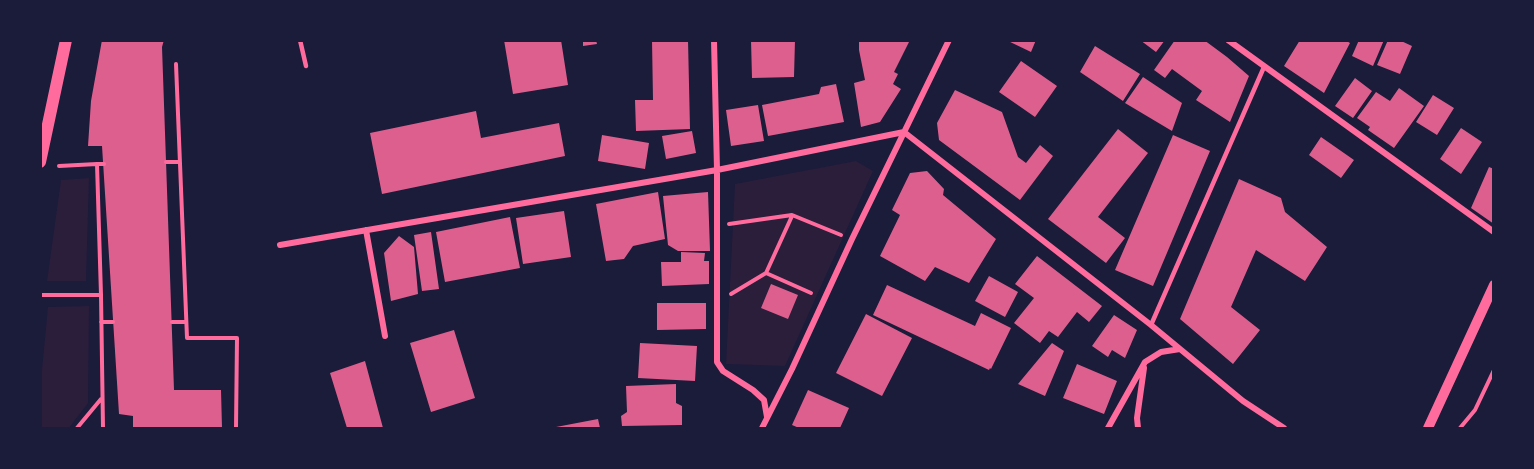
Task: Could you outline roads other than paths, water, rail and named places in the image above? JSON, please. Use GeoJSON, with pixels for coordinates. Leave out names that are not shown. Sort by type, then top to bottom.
{"type":"FeatureCollection","features":[{"type":"Feature","properties":{"kind":"main road"},"geometry":{"type":"LineString","coordinates":[[40,162],[66,40]]}},
{"type":"Feature","properties":{"kind":"street"},"geometry":{"type":"LineString","coordinates":[[714,40],[717,362],[723,371],[753,390],[764,400],[767,417]]}},
{"type":"Feature","properties":{"kind":"street"},"geometry":{"type":"LineString","coordinates":[[762,429],[949,40]]}},
{"type":"Feature","properties":{"kind":"street"},"geometry":{"type":"LineString","coordinates":[[1228,40],[1494,232]]}},
{"type":"Feature","properties":{"kind":"street"},"geometry":{"type":"LineString","coordinates":[[280,245],[717,170],[904,132],[1151,325],[1244,401],[1284,429]]}},
{"type":"Feature","properties":{"kind":"street"},"geometry":{"type":"LineString","coordinates":[[366,231],[385,336]]}},
{"type":"Feature","properties":{"kind":"street"},"geometry":{"type":"LineString","coordinates":[[1428,429],[1494,285]]}},
{"type":"Feature","properties":{"kind":"street"},"geometry":{"type":"LineString","coordinates":[[1108,429],[1145,362],[1161,352],[1180,350]]}},
{"type":"Feature","properties":{"kind":"street"},"geometry":{"type":"LineString","coordinates":[[1138,429],[1140,385],[1145,362]]}},
{"type":"Feature","properties":{"kind":"lane"},"geometry":{"type":"LineString","coordinates":[[300,40],[306,66]]}},
{"type":"Feature","properties":{"kind":"lane"},"geometry":{"type":"LineString","coordinates":[[1151,325],[1264,67]]}}]}
